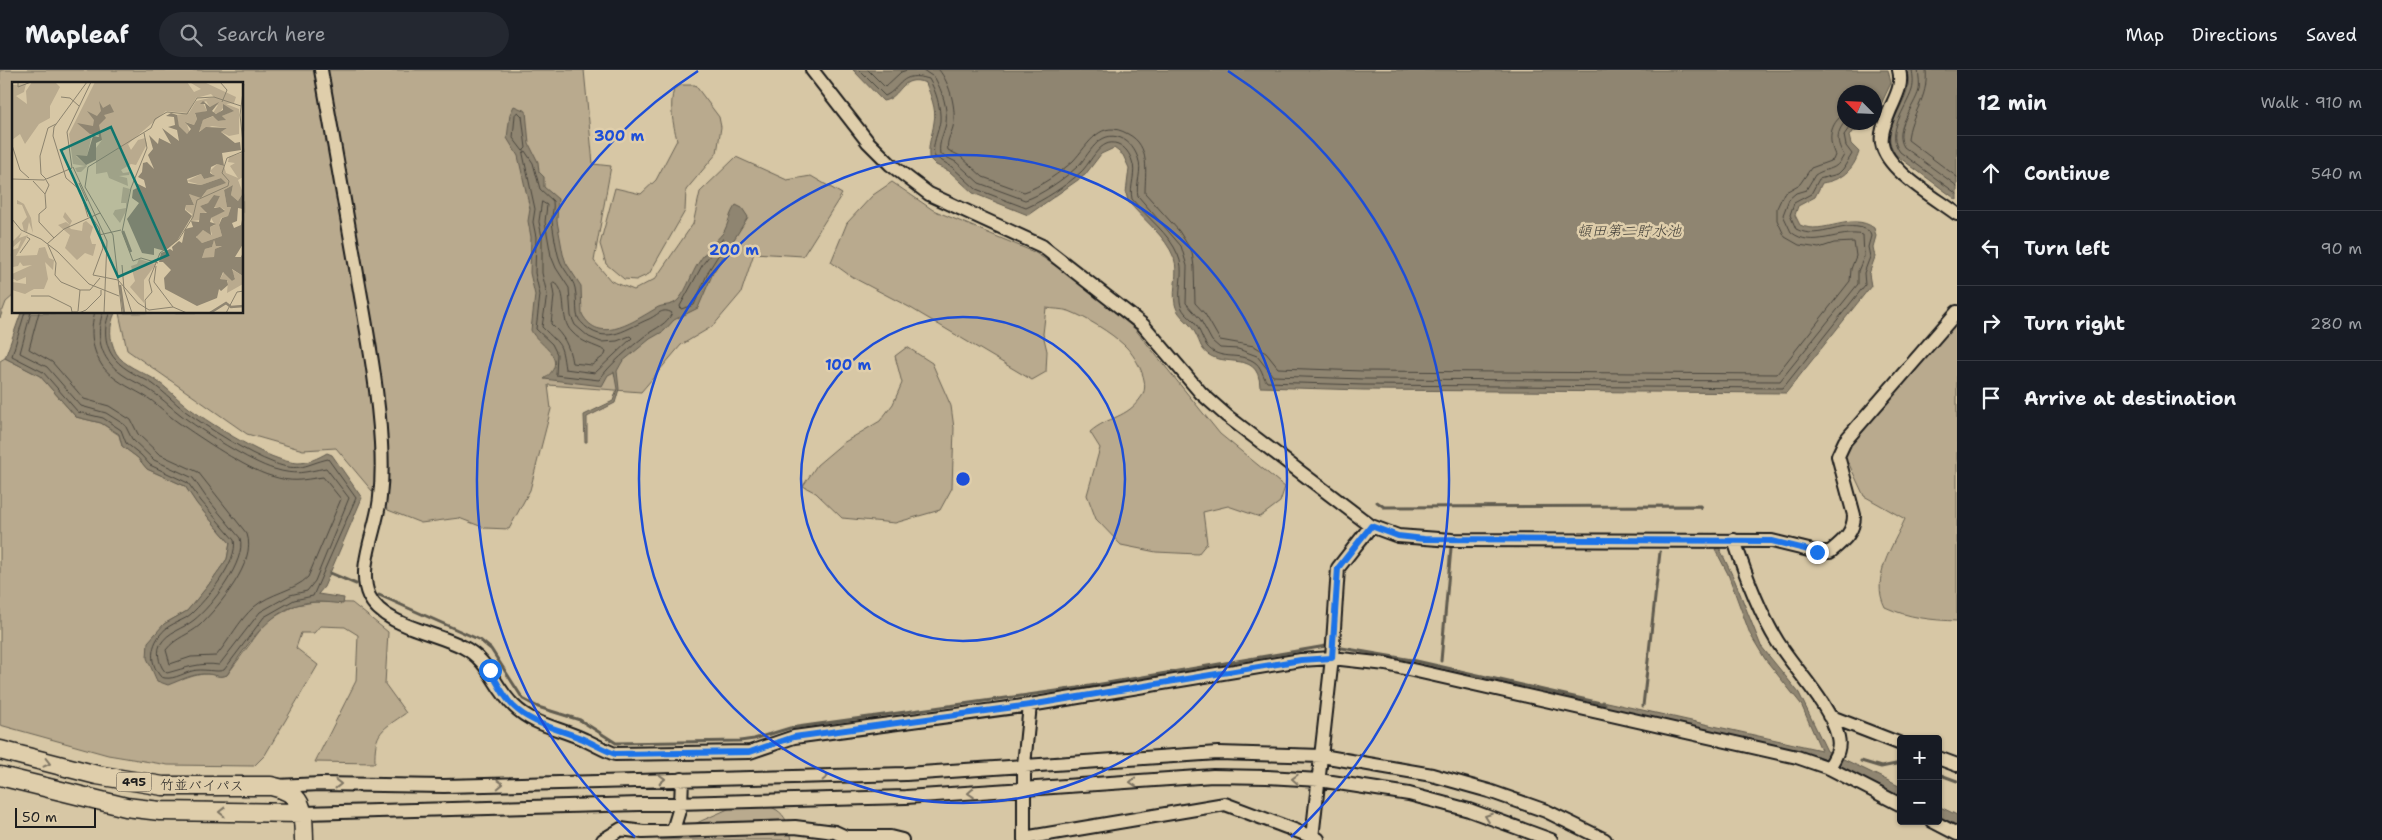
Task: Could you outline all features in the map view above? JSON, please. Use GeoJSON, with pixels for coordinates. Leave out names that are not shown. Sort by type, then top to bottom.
{"type":"FeatureCollection","features":[{"type":"Feature","properties":{"kind":"highway","name":"竹並バイパス"},"geometry":{"type":"LineString","coordinates":[[0,750],[97,775],[163,786],[271,786],[282,788],[301,817]]}},
{"type":"Feature","properties":{"kind":"highway","name":"竹並バイパス"},"geometry":{"type":"LineString","coordinates":[[0,776],[126,807],[160,811],[271,813],[285,817],[301,817]]}},
{"type":"Feature","properties":{"kind":"street"},"geometry":{"type":"LineString","coordinates":[[321,70],[369,343],[380,433],[380,498],[366,564],[365,582],[369,597],[381,612],[396,620],[462,646],[477,656],[490,670],[512,705],[522,714],[536,722],[585,740],[615,754],[750,752],[794,737],[1030,705],[1291,662],[1332,658],[1386,664],[1797,757],[1829,768],[1897,803]]}},
{"type":"Feature","properties":{"kind":"street"},"geometry":{"type":"LineString","coordinates":[[812,70],[868,142],[891,165],[929,194],[1042,246],[1143,325],[1201,394],[1226,416],[1371,526],[1398,536],[1442,540],[1772,541],[1817,552],[1830,552],[1850,532],[1854,515],[1838,456],[1845,441],[1957,312]]}},
{"type":"Feature","properties":{"kind":"street"},"geometry":{"type":"LineString","coordinates":[[1899,70],[1902,80],[1884,124],[1881,143],[1885,152],[1906,176],[1957,214]]}},
{"type":"Feature","properties":{"kind":"street"},"geometry":{"type":"LineString","coordinates":[[1030,705],[1024,765],[1024,839],[1188,808],[1225,804],[1316,839],[1319,780],[1332,658],[1338,568],[1371,526]]}},
{"type":"Feature","properties":{"kind":"street"},"geometry":{"type":"LineString","coordinates":[[1734,540],[1749,585],[1776,640],[1829,716],[1838,736],[1840,749],[1829,768]]}},
{"type":"Feature","properties":{"kind":"street"},"geometry":{"type":"LineString","coordinates":[[1829,716],[1897,742]]}},
{"type":"Feature","properties":{"kind":"street"},"geometry":{"type":"LineString","coordinates":[[301,817],[444,786],[906,774],[1218,753],[1322,756],[1432,775],[1546,811],[1605,840]]}},
{"type":"Feature","properties":{"kind":"street"},"geometry":{"type":"LineString","coordinates":[[1942,759],[1957,765]]}},
{"type":"Feature","properties":{"kind":"street"},"geometry":{"type":"LineString","coordinates":[[301,817],[906,797],[1213,776],[1319,780],[1409,794],[1469,810],[1551,840]]}},
{"type":"Feature","properties":{"kind":"street"},"geometry":{"type":"LineString","coordinates":[[673,830],[680,804],[682,779]]}},
{"type":"Feature","properties":{"kind":"street"},"geometry":{"type":"LineString","coordinates":[[1940,825],[1957,834]]}},
{"type":"Feature","properties":{"kind":"street"},"geometry":{"type":"LineString","coordinates":[[604,840],[621,829],[643,832],[795,827],[835,832],[846,837],[890,837],[902,840]]}},
{"type":"Feature","properties":{"kind":"shaded area"},"geometry":{"type":"Polygon","coordinates":[[[0,70],[584,70],[593,164],[611,166],[594,261],[611,281],[634,290],[655,279],[693,224],[700,192],[736,157],[787,180],[811,176],[842,194],[803,256],[754,253],[741,293],[713,326],[681,345],[641,392],[548,385],[551,409],[530,490],[509,529],[485,528],[459,518],[421,523],[388,510],[336,448],[303,450],[247,434],[127,350],[119,314],[244,314],[244,82],[12,82],[12,297],[6,302],[0,318],[0,70]]]}},
{"type":"Feature","properties":{"kind":"shaded area"},"geometry":{"type":"Polygon","coordinates":[[[681,85],[695,85],[719,117],[721,127],[717,153],[686,190],[685,211],[649,274],[636,280],[624,279],[606,264],[600,244],[615,188],[641,194],[656,180],[677,140],[672,102],[674,89],[681,85]]]}},
{"type":"Feature","properties":{"kind":"shaded area"},"geometry":{"type":"Polygon","coordinates":[[[892,182],[933,210],[1034,252],[1070,275],[1135,329],[1220,434],[1285,487],[1280,502],[1260,517],[1228,506],[1203,512],[1207,543],[1198,554],[1156,552],[1121,545],[1096,519],[1087,495],[1100,448],[1090,432],[1130,409],[1142,396],[1145,384],[1133,355],[1112,335],[1083,317],[1069,311],[1046,308],[1043,334],[1047,351],[1046,372],[1032,380],[909,307],[852,277],[831,262],[847,223],[873,195],[892,182]]]}},
{"type":"Feature","properties":{"kind":"shaded area"},"geometry":{"type":"Polygon","coordinates":[[[1957,321],[1957,621],[1920,618],[1885,607],[1880,585],[1882,574],[1889,551],[1905,519],[1864,496],[1849,464],[1843,459],[1845,447],[1957,321]]]}},
{"type":"Feature","properties":{"kind":"shaded area"},"geometry":{"type":"Polygon","coordinates":[[[907,347],[932,363],[951,406],[954,428],[952,488],[940,510],[895,523],[842,518],[816,493],[803,486],[817,465],[843,443],[880,421],[893,404],[902,383],[895,356],[907,347]]]}},
{"type":"Feature","properties":{"kind":"shaded area"},"geometry":{"type":"Polygon","coordinates":[[[5,358],[40,376],[76,417],[101,423],[119,435],[122,446],[138,458],[147,469],[185,486],[197,504],[230,543],[227,559],[207,587],[187,611],[164,624],[182,680],[204,674],[227,675],[267,621],[296,605],[315,602],[352,603],[388,632],[385,684],[406,713],[381,732],[376,744],[375,763],[315,762],[356,681],[358,635],[345,627],[320,626],[314,633],[301,633],[296,648],[318,665],[265,755],[254,766],[168,765],[108,755],[0,725],[0,361],[5,358]]]}},
{"type":"Feature","properties":{"kind":"shaded area"},"geometry":{"type":"Polygon","coordinates":[[[744,802],[763,805],[777,810],[786,821],[792,840],[658,840],[744,802]]]}},
{"type":"Feature","properties":{"kind":"water","name":"頓田第二貯水池"},"geometry":{"type":"Polygon","coordinates":[[[853,70],[1888,70],[1891,83],[1882,102],[1882,85],[1837,85],[1837,130],[1859,130],[1852,132],[1849,136],[1851,144],[1859,152],[1850,169],[1845,174],[1835,180],[1822,183],[1815,197],[1798,206],[1795,215],[1800,225],[1809,228],[1856,222],[1865,223],[1874,228],[1876,236],[1873,247],[1875,257],[1869,274],[1871,286],[1786,393],[1363,390],[1260,387],[1258,374],[1252,367],[1245,363],[1216,358],[1208,354],[1201,346],[1192,327],[1177,311],[1174,298],[1176,269],[1174,258],[1160,235],[1128,201],[1126,193],[1129,168],[1123,155],[1114,148],[1101,154],[1085,175],[1028,215],[973,193],[949,171],[936,165],[929,158],[935,112],[926,83],[911,81],[894,96],[883,101],[853,70]]]}},
{"type":"Feature","properties":{"kind":"water"},"geometry":{"type":"Polygon","coordinates":[[[1907,70],[1957,70],[1957,200],[1896,155],[1891,146],[1891,129],[1908,86],[1907,70]]]}},
{"type":"Feature","properties":{"kind":"water"},"geometry":{"type":"Polygon","coordinates":[[[514,106],[526,111],[529,144],[538,162],[539,172],[544,177],[544,187],[558,199],[557,221],[563,254],[566,263],[581,286],[582,314],[589,323],[598,328],[607,330],[617,328],[658,307],[676,302],[685,290],[701,258],[723,233],[736,205],[742,208],[748,217],[713,273],[698,308],[674,320],[664,331],[650,339],[622,362],[617,371],[619,389],[615,403],[587,417],[587,442],[585,442],[584,415],[613,401],[617,389],[614,372],[608,375],[602,386],[544,379],[552,371],[554,358],[531,330],[535,295],[530,273],[531,237],[528,221],[530,209],[518,156],[507,138],[510,114],[514,106]]]}},
{"type":"Feature","properties":{"kind":"water"},"geometry":{"type":"Polygon","coordinates":[[[21,314],[115,314],[111,328],[111,338],[119,358],[159,382],[189,408],[212,424],[257,450],[286,461],[302,463],[327,453],[332,455],[362,498],[324,587],[318,594],[344,598],[343,604],[316,602],[301,604],[287,609],[264,626],[253,638],[227,675],[198,675],[168,685],[157,681],[147,658],[148,642],[164,624],[187,611],[207,587],[227,559],[230,543],[197,504],[185,486],[147,469],[138,458],[122,446],[119,434],[101,423],[76,417],[40,376],[5,358],[21,314]]]}},
{"type":"Feature","properties":{"kind":"water"},"geometry":{"type":"Polygon","coordinates":[[[1719,547],[1761,646],[1799,693],[1827,751],[1897,785],[1897,795],[1817,756],[1602,706],[1602,701],[1821,750],[1801,704],[1765,659],[1750,634],[1728,574],[1715,549],[1719,547]]]}},
{"type":"Feature","properties":{"kind":"water"},"geometry":{"type":"Polygon","coordinates":[[[1942,808],[1957,815],[1957,825],[1942,818],[1942,808]]]}},
{"type":"Feature","properties":{"kind":"waterway"},"geometry":{"type":"LineString","coordinates":[[1377,502],[1384,507],[1700,506],[1701,508]]}},
{"type":"Feature","properties":{"kind":"waterway"},"geometry":{"type":"LineString","coordinates":[[1441,661],[1451,548]]}},
{"type":"Feature","properties":{"kind":"waterway"},"geometry":{"type":"LineString","coordinates":[[1643,706],[1660,552]]}},
{"type":"Feature","properties":{"kind":"waterway"},"geometry":{"type":"LineString","coordinates":[[330,573],[356,584]]}},
{"type":"Feature","properties":{"kind":"waterway"},"geometry":{"type":"LineString","coordinates":[[379,595],[480,640],[491,649],[523,699],[538,707],[580,720],[616,743],[740,741],[754,739],[790,728],[1078,688],[1326,646]]}},
{"type":"Feature","properties":{"kind":"waterway"},"geometry":{"type":"LineString","coordinates":[[1342,648],[1412,660],[1605,704]]}},
{"type":"Feature","properties":{"kind":"waterway"},"geometry":{"type":"LineString","coordinates":[[1861,761],[1881,767],[1897,764]]}},
{"type":"Feature","properties":{"kind":"waterway"},"geometry":{"type":"LineString","coordinates":[[1942,775],[1957,781]]}},
{"type":"Feature","properties":{"kind":"route"},"geometry":{"type":"LineString","coordinates":[[490,670],[512,705],[522,714],[536,722],[585,740],[615,754],[750,752],[794,737],[1030,705],[1301,660],[1332,658],[1338,568],[1371,526],[1398,536],[1424,539],[1772,541],[1817,552]]}}]}
